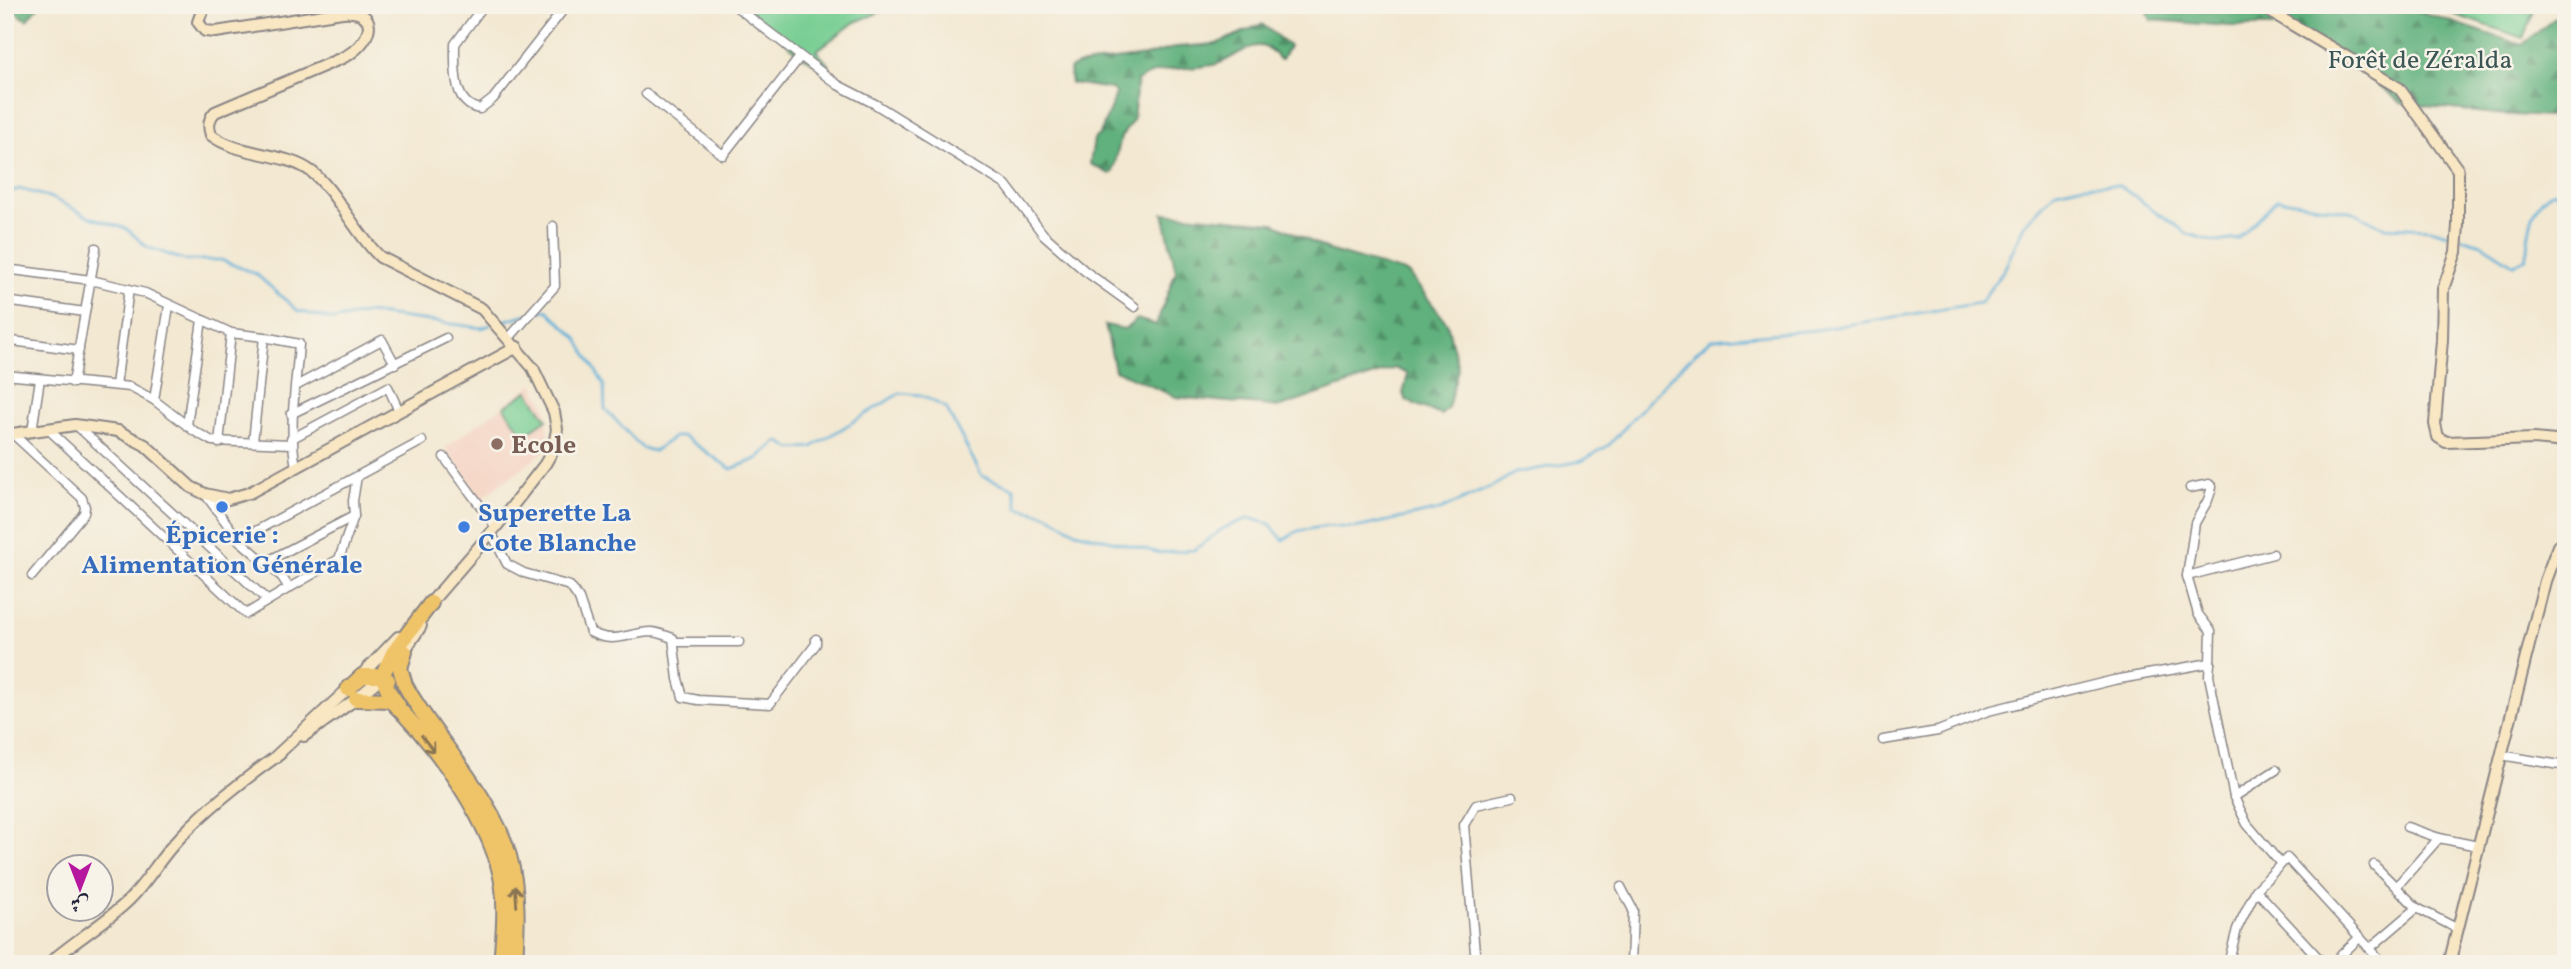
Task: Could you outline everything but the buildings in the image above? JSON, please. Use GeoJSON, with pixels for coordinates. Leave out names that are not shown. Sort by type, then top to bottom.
{"type":"FeatureCollection","features":[{"type":"Feature","properties":{"kind":"highway"},"geometry":{"type":"LineString","coordinates":[[431,603],[393,653],[382,676],[388,692],[460,785],[493,849],[503,888],[501,964]]}},
{"type":"Feature","properties":{"kind":"highway"},"geometry":{"type":"LineString","coordinates":[[405,652],[400,668],[405,685],[492,817],[509,854],[516,890],[515,964]]}},
{"type":"Feature","properties":{"kind":"highway"},"geometry":{"type":"LineString","coordinates":[[405,715],[390,700],[352,694],[362,676],[382,676],[412,697]]}},
{"type":"Feature","properties":{"kind":"main road"},"geometry":{"type":"LineString","coordinates":[[48,964],[127,902],[191,827],[352,694],[449,583],[545,464],[553,450],[557,429],[550,401],[533,369],[482,309],[380,257],[313,173],[298,164],[225,143],[211,135],[211,116],[220,109],[342,58],[359,48],[368,35],[367,21],[363,15],[342,12],[216,32],[205,31],[198,22],[199,14],[209,5]]}},
{"type":"Feature","properties":{"kind":"main road"},"geometry":{"type":"LineString","coordinates":[[2259,5],[2399,88],[2458,170],[2456,252],[2442,289],[2435,424],[2438,437],[2446,442],[2534,439],[2566,442]]}},
{"type":"Feature","properties":{"kind":"main road"},"geometry":{"type":"LineString","coordinates":[[10,435],[75,425],[118,432],[145,446],[191,487],[205,494],[228,499],[249,493],[517,347]]}},
{"type":"Feature","properties":{"kind":"main road"},"geometry":{"type":"LineString","coordinates":[[2449,964],[2545,582],[2558,546],[2566,540]]}},
{"type":"Feature","properties":{"kind":"main road"},"geometry":{"type":"LineString","coordinates":[[382,676],[405,652],[449,583]]}},
{"type":"Feature","properties":{"kind":"street"},"geometry":{"type":"LineString","coordinates":[[484,5],[455,40],[459,92],[469,106],[480,109],[493,99],[567,5]]}},
{"type":"Feature","properties":{"kind":"street"},"geometry":{"type":"LineString","coordinates":[[734,5],[838,85],[875,104],[1006,185],[1043,234],[1085,271],[1135,307]]}},
{"type":"Feature","properties":{"kind":"street"},"geometry":{"type":"LineString","coordinates":[[646,94],[723,155],[800,57]]}},
{"type":"Feature","properties":{"kind":"street"},"geometry":{"type":"LineString","coordinates":[[505,334],[518,327],[555,286],[553,226]]}},
{"type":"Feature","properties":{"kind":"street"},"geometry":{"type":"LineString","coordinates":[[73,383],[96,248]]}},
{"type":"Feature","properties":{"kind":"street"},"geometry":{"type":"LineString","coordinates":[[5,269],[91,279],[145,293],[231,333],[299,344],[291,414],[291,441],[296,467]]}},
{"type":"Feature","properties":{"kind":"street"},"geometry":{"type":"LineString","coordinates":[[116,385],[129,289]]}},
{"type":"Feature","properties":{"kind":"street"},"geometry":{"type":"LineString","coordinates":[[5,301],[85,312]]}},
{"type":"Feature","properties":{"kind":"street"},"geometry":{"type":"LineString","coordinates":[[154,400],[169,306]]}},
{"type":"Feature","properties":{"kind":"street"},"geometry":{"type":"LineString","coordinates":[[187,425],[202,320]]}},
{"type":"Feature","properties":{"kind":"street"},"geometry":{"type":"LineString","coordinates":[[219,443],[231,333]]}},
{"type":"Feature","properties":{"kind":"street"},"geometry":{"type":"LineString","coordinates":[[253,442],[264,337]]}},
{"type":"Feature","properties":{"kind":"street"},"geometry":{"type":"LineString","coordinates":[[291,414],[446,338]]}},
{"type":"Feature","properties":{"kind":"street"},"geometry":{"type":"LineString","coordinates":[[5,340],[79,351]]}},
{"type":"Feature","properties":{"kind":"street"},"geometry":{"type":"LineString","coordinates":[[296,386],[382,341],[394,364]]}},
{"type":"Feature","properties":{"kind":"street"},"geometry":{"type":"LineString","coordinates":[[5,375],[130,387],[154,400],[194,431],[219,443],[291,441],[388,387],[399,411]]}},
{"type":"Feature","properties":{"kind":"street"},"geometry":{"type":"LineString","coordinates":[[32,431],[40,379]]}},
{"type":"Feature","properties":{"kind":"street"},"geometry":{"type":"LineString","coordinates":[[75,425],[267,600]]}},
{"type":"Feature","properties":{"kind":"street"},"geometry":{"type":"LineString","coordinates":[[48,429],[246,614],[339,559],[354,516],[357,476]]}},
{"type":"Feature","properties":{"kind":"street"},"geometry":{"type":"LineString","coordinates":[[10,435],[85,503],[83,513],[32,576]]}},
{"type":"Feature","properties":{"kind":"street"},"geometry":{"type":"LineString","coordinates":[[239,540],[422,440]]}},
{"type":"Feature","properties":{"kind":"street"},"geometry":{"type":"LineString","coordinates":[[443,457],[494,529],[507,564],[524,573],[570,586],[579,599],[590,632],[603,639],[620,639],[653,631],[673,638],[683,697],[770,704],[816,644],[816,639]]}},
{"type":"Feature","properties":{"kind":"street"},"geometry":{"type":"LineString","coordinates":[[2190,488],[2209,484],[2212,490],[2195,523],[2187,576],[2198,614],[2211,631],[2209,676],[2234,797],[2247,824],[2281,864]]}},
{"type":"Feature","properties":{"kind":"street"},"geometry":{"type":"LineString","coordinates":[[205,494],[239,540],[282,577],[289,588]]}},
{"type":"Feature","properties":{"kind":"street"},"geometry":{"type":"LineString","coordinates":[[264,563],[354,516]]}},
{"type":"Feature","properties":{"kind":"street"},"geometry":{"type":"LineString","coordinates":[[2187,576],[2273,554]]}},
{"type":"Feature","properties":{"kind":"street"},"geometry":{"type":"LineString","coordinates":[[674,642],[739,642]]}},
{"type":"Feature","properties":{"kind":"street"},"geometry":{"type":"LineString","coordinates":[[1883,740],[1938,731],[1988,711],[2114,680],[2210,663]]}},
{"type":"Feature","properties":{"kind":"street"},"geometry":{"type":"LineString","coordinates":[[2501,755],[2566,766]]}},
{"type":"Feature","properties":{"kind":"street"},"geometry":{"type":"LineString","coordinates":[[2234,797],[2276,770]]}},
{"type":"Feature","properties":{"kind":"street"},"geometry":{"type":"LineString","coordinates":[[1476,964],[1464,825],[1476,805],[1512,797]]}},
{"type":"Feature","properties":{"kind":"street"},"geometry":{"type":"LineString","coordinates":[[2407,827],[2439,838],[2478,846]]}},
{"type":"Feature","properties":{"kind":"street"},"geometry":{"type":"LineString","coordinates":[[2396,887],[2439,838]]}},
{"type":"Feature","properties":{"kind":"street"},"geometry":{"type":"LineString","coordinates":[[2228,964],[2237,929],[2256,890],[2287,858],[2385,964]]}},
{"type":"Feature","properties":{"kind":"street"},"geometry":{"type":"LineString","coordinates":[[2374,865],[2417,908],[2458,929]]}},
{"type":"Feature","properties":{"kind":"street"},"geometry":{"type":"LineString","coordinates":[[1621,887],[1633,909],[1631,964]]}},
{"type":"Feature","properties":{"kind":"street"},"geometry":{"type":"LineString","coordinates":[[2256,890],[2324,964]]}},
{"type":"Feature","properties":{"kind":"street"},"geometry":{"type":"LineString","coordinates":[[2370,948],[2417,908]]}},
{"type":"Feature","properties":{"kind":"street"},"geometry":{"type":"LineString","coordinates":[[2332,964],[2360,937]]}},
{"type":"Feature","properties":{"kind":"shaded area","name":"Ecole"},"geometry":{"type":"Polygon","coordinates":[[[533,384],[545,406],[549,434],[544,440],[545,451],[482,498],[445,448],[533,384]]]}},
{"type":"Feature","properties":{"kind":"green space"},"geometry":{"type":"Polygon","coordinates":[[[5,5],[40,5],[27,20],[5,5]]]}},
{"type":"Feature","properties":{"kind":"green space"},"geometry":{"type":"Polygon","coordinates":[[[741,5],[884,5],[888,9],[855,22],[816,51],[829,65],[824,70],[801,55],[741,5]]]}},
{"type":"Feature","properties":{"kind":"green space","name":"Forêt de Zéralda"},"geometry":{"type":"Polygon","coordinates":[[[2145,5],[2411,5],[2416,10],[2522,45],[2566,9],[2566,118],[2495,114],[2401,103],[2347,58],[2281,26],[2229,26],[2151,20],[2145,5]]]}},
{"type":"Feature","properties":{"kind":"green space"},"geometry":{"type":"Polygon","coordinates":[[[2426,5],[2536,5],[2523,38],[2426,5]]]}},
{"type":"Feature","properties":{"kind":"green space"},"geometry":{"type":"Polygon","coordinates":[[[1262,24],[1289,46],[1282,59],[1267,48],[1257,46],[1217,64],[1166,70],[1137,81],[1133,120],[1121,137],[1113,172],[1110,174],[1090,164],[1094,139],[1100,134],[1116,94],[1112,89],[1071,83],[1069,69],[1077,65],[1145,56],[1177,47],[1216,44],[1262,24]]]}},
{"type":"Feature","properties":{"kind":"green space"},"geometry":{"type":"Polygon","coordinates":[[[1163,213],[1274,223],[1328,250],[1408,273],[1447,323],[1458,368],[1448,408],[1441,415],[1407,401],[1403,394],[1408,374],[1395,368],[1281,407],[1176,397],[1115,370],[1105,325],[1125,329],[1137,319],[1156,325],[1176,271],[1163,213]]]}},
{"type":"Feature","properties":{"kind":"green space"},"geometry":{"type":"Polygon","coordinates":[[[528,391],[547,419],[524,435],[504,407],[528,391]]]}},
{"type":"Feature","properties":{"kind":"waterway"},"geometry":{"type":"LineString","coordinates":[[537,312],[547,310],[577,338],[604,385],[605,409],[642,448],[654,451],[674,437],[683,436],[731,469],[757,459],[778,441],[792,449],[812,447],[900,393],[921,395],[946,408],[982,476],[1014,488],[1018,508],[1048,515],[1076,532],[1160,553],[1194,550],[1224,528],[1249,518],[1270,524],[1283,540],[1298,531],[1326,526],[1355,528],[1440,510],[1515,473],[1582,461],[1609,445],[1672,375],[1711,339],[1815,330],[1980,303],[2005,268],[2024,225],[2056,191],[2084,185],[2118,185],[2188,234],[2215,242],[2238,239],[2277,199],[2354,212],[2383,227],[2431,229],[2454,236]]}},
{"type":"Feature","properties":{"kind":"waterway"},"geometry":{"type":"LineString","coordinates":[[5,193],[20,189],[52,198],[90,217],[127,229],[147,247],[184,260],[221,260],[256,274],[298,311],[333,320],[368,313],[482,328],[490,325]]}},
{"type":"Feature","properties":{"kind":"waterway"},"geometry":{"type":"LineString","coordinates":[[2461,238],[2482,244],[2514,265],[2526,259],[2529,230],[2535,211],[2546,196],[2554,191],[2562,200],[2566,231]]}},
{"type":"Feature","properties":{"kind":"waterway"},"geometry":{"type":"LineString","coordinates":[[500,322],[527,314]]}},
{"type":"Feature","properties":{"kind":"place","name":"Ecole"},"geometry":{"type":"Point","coordinates":[497,444]}},
{"type":"Feature","properties":{"kind":"place","name":"Épicerie : Alimentation Générale"},"geometry":{"type":"Point","coordinates":[222,507]}},
{"type":"Feature","properties":{"kind":"place","name":"Superette La Cote Blanche"},"geometry":{"type":"Point","coordinates":[464,527]}}]}
